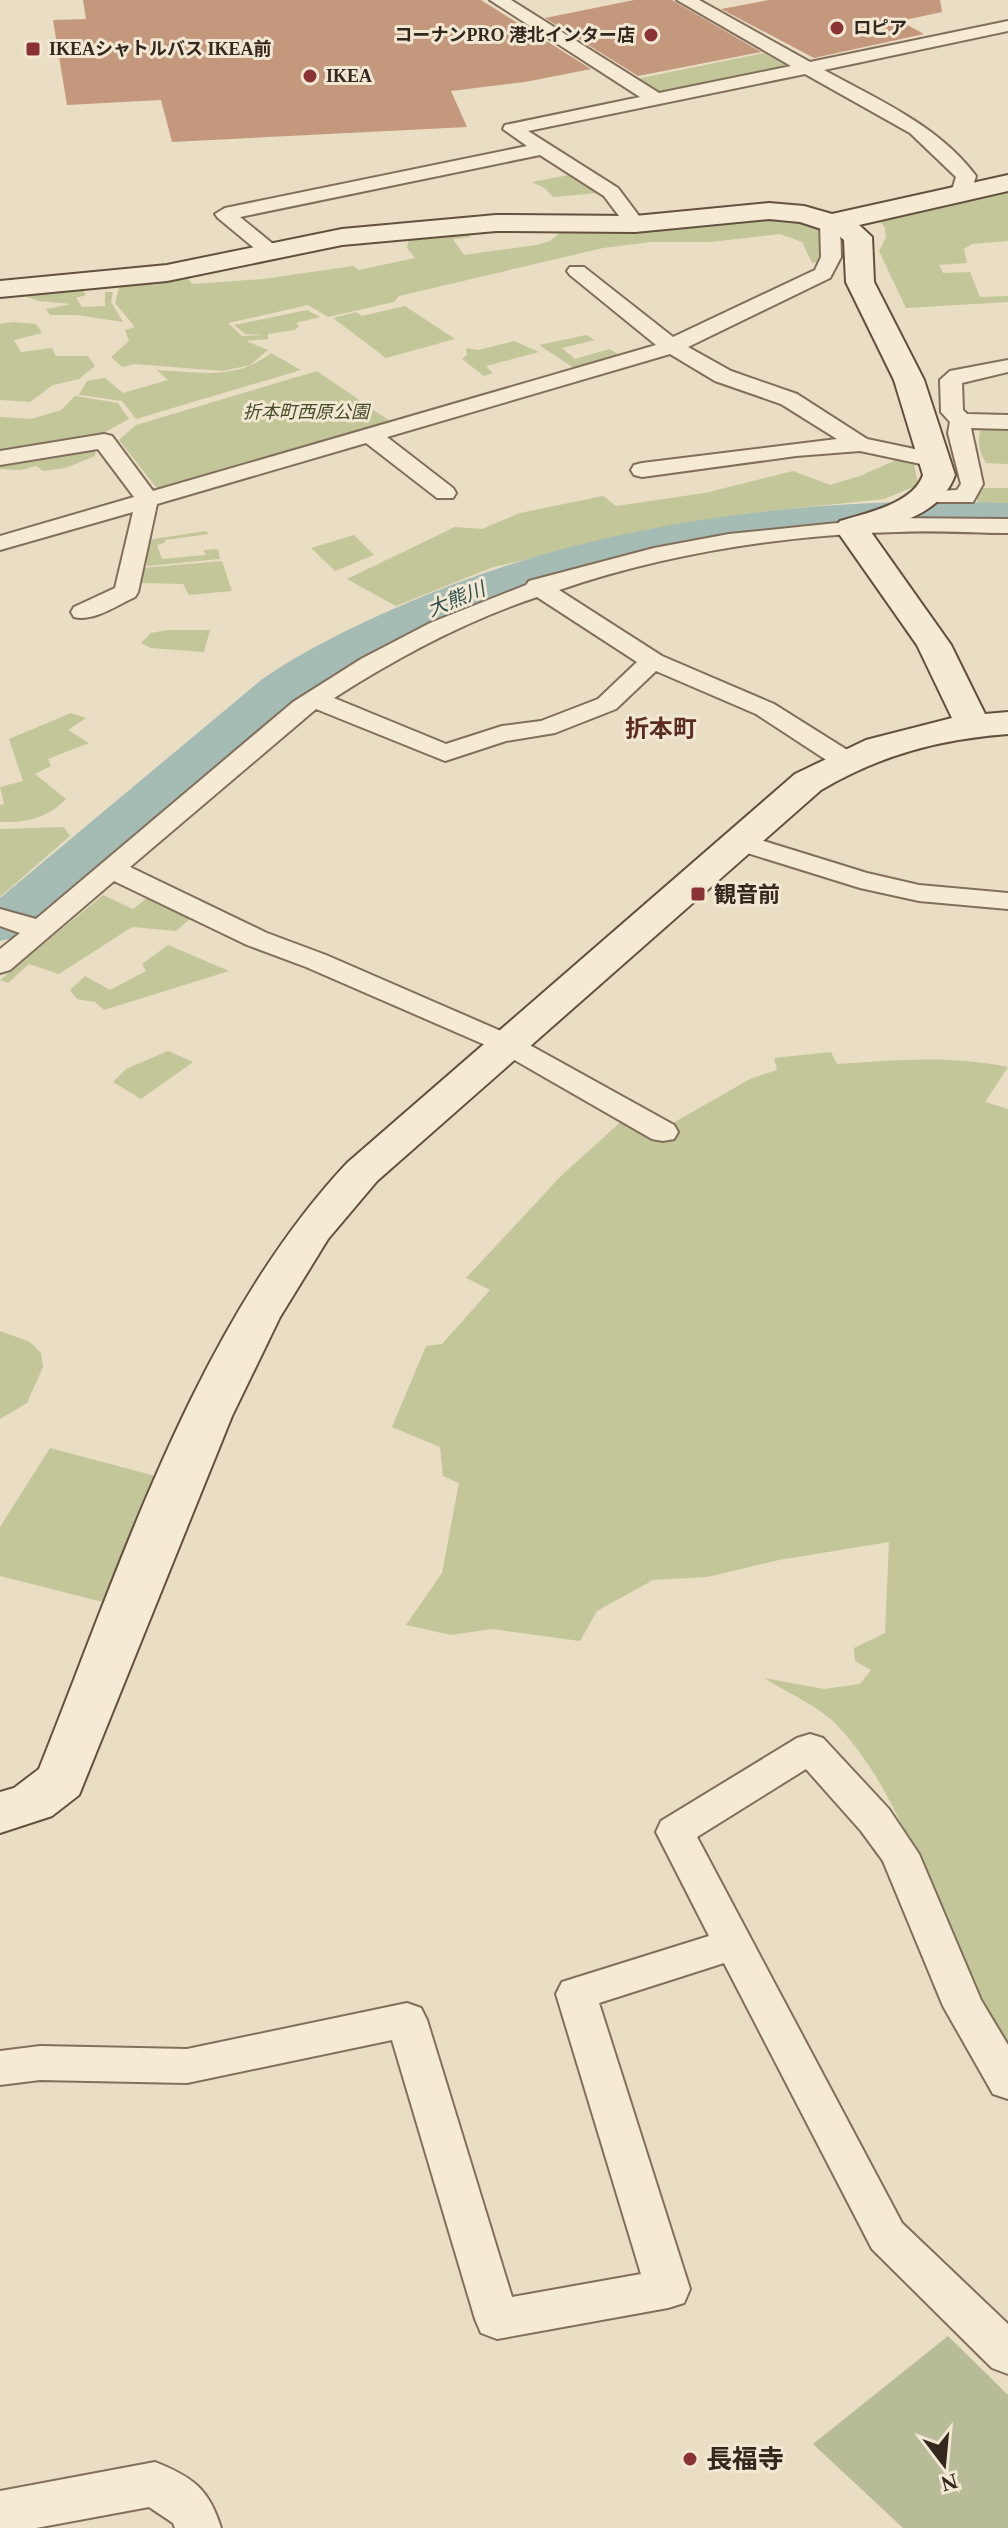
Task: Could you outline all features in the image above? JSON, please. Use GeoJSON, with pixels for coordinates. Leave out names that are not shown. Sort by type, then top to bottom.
{"type":"FeatureCollection","features":[{"type":"Feature","properties":{"kind":"street"},"geometry":{"type":"LineString","coordinates":[[499,0],[657,100]]}},
{"type":"Feature","properties":{"kind":"street"},"geometry":{"type":"LineString","coordinates":[[686,0],[934,142],[966,176],[960,196]]}},
{"type":"Feature","properties":{"kind":"street"},"geometry":{"type":"LineString","coordinates":[[635,224],[611,192],[512,129],[1008,26]]}},
{"type":"Feature","properties":{"kind":"street"},"geometry":{"type":"LineString","coordinates":[[271,252],[225,214],[542,149]]}},
{"type":"Feature","properties":{"kind":"street"},"geometry":{"type":"LineString","coordinates":[[830,223],[1008,183]]}},
{"type":"Feature","properties":{"kind":"street"},"geometry":{"type":"LineString","coordinates":[[0,289],[167,273],[342,237],[496,223],[635,224],[769,211],[804,214],[847,228],[858,237],[860,282],[909,380],[939,482],[935,490],[909,505],[851,528]]}},
{"type":"Feature","properties":{"kind":"street"},"geometry":{"type":"LineString","coordinates":[[0,543],[371,436],[670,345],[823,274],[831,257],[830,223]]}},
{"type":"Feature","properties":{"kind":"street"},"geometry":{"type":"LineString","coordinates":[[577,271],[670,345],[723,376],[789,399],[860,444]]}},
{"type":"Feature","properties":{"kind":"street"},"geometry":{"type":"LineString","coordinates":[[1008,366],[951,380],[952,412],[961,421],[1008,422]]}},
{"type":"Feature","properties":{"kind":"street"},"geometry":{"type":"LineString","coordinates":[[909,505],[965,497],[972,484],[959,433],[961,421]]}},
{"type":"Feature","properties":{"kind":"street"},"geometry":{"type":"LineString","coordinates":[[371,436],[445,493]]}},
{"type":"Feature","properties":{"kind":"street"},"geometry":{"type":"LineString","coordinates":[[0,458],[104,441],[147,499],[126,592],[83,612]]}},
{"type":"Feature","properties":{"kind":"street"},"geometry":{"type":"LineString","coordinates":[[642,470],[796,449],[860,444],[935,460]]}},
{"type":"Feature","properties":{"kind":"street"},"geometry":{"type":"LineString","coordinates":[[0,964],[35,929],[112,869],[314,699],[414,639],[537,586],[623,561],[851,528],[889,525],[1008,526]]}},
{"type":"Feature","properties":{"kind":"street"},"geometry":{"type":"LineString","coordinates":[[0,1813],[33,1802],[60,1781],[180,1478],[259,1308],[293,1252],[323,1212],[362,1172],[808,782],[843,759],[917,734],[990,724],[851,528]]}},
{"type":"Feature","properties":{"kind":"street"},"geometry":{"type":"LineString","coordinates":[[537,586],[653,661],[765,709],[843,759]]}},
{"type":"Feature","properties":{"kind":"street"},"geometry":{"type":"LineString","coordinates":[[314,699],[445,753],[502,734],[546,728],[607,704],[653,661]]}},
{"type":"Feature","properties":{"kind":"street"},"geometry":{"type":"LineString","coordinates":[[738,841],[860,880],[919,893],[1008,901]]}},
{"type":"Feature","properties":{"kind":"street"},"geometry":{"type":"LineString","coordinates":[[112,869],[257,939],[316,961],[507,1044],[663,1132]]}},
{"type":"Feature","properties":{"kind":"street"},"geometry":{"type":"LineString","coordinates":[[0,917],[35,929]]}},
{"type":"Feature","properties":{"kind":"street"},"geometry":{"type":"LineString","coordinates":[[1008,2082],[963,2006],[900,1854],[875,1820],[810,1748],[675,1832],[887,2236],[1008,2354]]}},
{"type":"Feature","properties":{"kind":"street"},"geometry":{"type":"LineString","coordinates":[[0,2068],[40,2063],[187,2066],[407,2020],[497,2319],[668,2289],[576,1994],[734,1944]]}},
{"type":"Feature","properties":{"kind":"street"},"geometry":{"type":"LineString","coordinates":[[0,2513],[155,2484],[192,2509],[198,2528]]}},
{"type":"Feature","properties":{"kind":"green space"},"geometry":{"type":"Polygon","coordinates":[[[764,53],[790,68],[659,94],[636,79],[764,53]]]}},
{"type":"Feature","properties":{"kind":"green space"},"geometry":{"type":"Polygon","coordinates":[[[569,175],[598,193],[553,197],[546,189],[532,182],[569,175]]]}},
{"type":"Feature","properties":{"kind":"green space"},"geometry":{"type":"Polygon","coordinates":[[[1008,191],[1008,241],[972,244],[964,249],[967,263],[939,265],[943,273],[970,272],[980,297],[1008,296],[1008,302],[906,308],[879,251],[886,237],[885,228],[879,220],[1008,191]]]}},
{"type":"Feature","properties":{"kind":"green space"},"geometry":{"type":"Polygon","coordinates":[[[760,216],[792,219],[818,229],[822,247],[819,262],[812,263],[802,242],[780,234],[711,242],[651,242],[603,248],[399,296],[394,302],[328,317],[308,305],[228,323],[242,336],[264,335],[245,334],[234,325],[307,310],[320,317],[296,323],[299,326],[295,330],[268,334],[268,339],[246,341],[268,350],[250,365],[223,371],[134,364],[122,367],[111,357],[129,341],[125,330],[135,327],[115,303],[120,284],[186,276],[192,284],[263,279],[353,266],[359,270],[415,258],[407,248],[409,238],[467,232],[470,237],[453,239],[464,255],[536,245],[550,241],[565,228],[760,216]]]}},
{"type":"Feature","properties":{"kind":"green space"},"geometry":{"type":"Polygon","coordinates":[[[110,284],[114,288],[83,290],[86,295],[76,298],[82,307],[105,306],[105,292],[113,292],[111,302],[123,322],[77,315],[50,315],[46,309],[72,304],[38,301],[17,293],[110,284]]]}},
{"type":"Feature","properties":{"kind":"green space"},"geometry":{"type":"Polygon","coordinates":[[[405,306],[455,339],[386,358],[333,318],[356,312],[362,316],[405,306]]]}},
{"type":"Feature","properties":{"kind":"green space"},"geometry":{"type":"Polygon","coordinates":[[[0,324],[36,324],[42,333],[14,340],[21,352],[52,348],[56,356],[88,356],[95,366],[79,379],[53,385],[30,402],[0,400],[0,324]]]}},
{"type":"Feature","properties":{"kind":"green space"},"geometry":{"type":"Polygon","coordinates":[[[586,335],[595,340],[562,348],[575,359],[610,349],[622,357],[577,370],[539,345],[586,335]]]}},
{"type":"Feature","properties":{"kind":"green space"},"geometry":{"type":"Polygon","coordinates":[[[514,341],[539,352],[486,366],[493,373],[484,376],[462,359],[467,355],[466,348],[478,350],[514,341]]]}},
{"type":"Feature","properties":{"kind":"green space"},"geometry":{"type":"Polygon","coordinates":[[[271,353],[301,370],[136,419],[122,401],[79,395],[87,381],[105,378],[123,393],[168,380],[157,370],[231,371],[258,362],[271,353]]]}},
{"type":"Feature","properties":{"kind":"green space","name":"折本町西原公園"},"geometry":{"type":"Polygon","coordinates":[[[317,371],[394,424],[159,491],[119,440],[136,425],[317,371]]]}},
{"type":"Feature","properties":{"kind":"green space"},"geometry":{"type":"Polygon","coordinates":[[[75,396],[118,403],[129,419],[96,437],[95,456],[65,468],[43,471],[36,466],[22,470],[0,469],[0,417],[31,419],[61,410],[75,396]]]}},
{"type":"Feature","properties":{"kind":"green space"},"geometry":{"type":"Polygon","coordinates":[[[982,426],[1008,427],[1008,464],[986,463],[979,445],[982,426]]]}},
{"type":"Feature","properties":{"kind":"green space"},"geometry":{"type":"Polygon","coordinates":[[[912,453],[918,485],[884,499],[742,514],[493,567],[396,606],[347,579],[455,527],[482,529],[520,513],[603,496],[616,506],[705,493],[793,471],[830,485],[860,476],[912,453]]]}},
{"type":"Feature","properties":{"kind":"green space"},"geometry":{"type":"Polygon","coordinates":[[[974,488],[1008,488],[1008,514],[981,513],[974,488]]]}},
{"type":"Feature","properties":{"kind":"green space"},"geometry":{"type":"Polygon","coordinates":[[[206,531],[209,534],[165,540],[165,543],[157,545],[162,559],[205,555],[204,550],[218,549],[220,559],[147,566],[147,540],[206,531]]]}},
{"type":"Feature","properties":{"kind":"green space"},"geometry":{"type":"Polygon","coordinates":[[[354,535],[374,555],[335,571],[311,548],[354,535]]]}},
{"type":"Feature","properties":{"kind":"green space"},"geometry":{"type":"Polygon","coordinates":[[[222,561],[232,591],[189,595],[183,584],[140,583],[142,568],[222,561]]]}},
{"type":"Feature","properties":{"kind":"green space"},"geometry":{"type":"Polygon","coordinates":[[[210,630],[204,652],[151,648],[141,643],[151,633],[210,630]]]}},
{"type":"Feature","properties":{"kind":"green space"},"geometry":{"type":"Polygon","coordinates":[[[71,713],[86,718],[68,730],[89,743],[48,759],[51,766],[35,774],[66,799],[36,818],[0,822],[0,805],[4,804],[0,787],[23,781],[9,739],[71,713]]]}},
{"type":"Feature","properties":{"kind":"green space"},"geometry":{"type":"Polygon","coordinates":[[[64,827],[70,836],[0,897],[0,829],[64,827]]]}},
{"type":"Feature","properties":{"kind":"green space"},"geometry":{"type":"Polygon","coordinates":[[[103,895],[133,909],[147,898],[190,919],[176,931],[132,927],[59,974],[29,964],[8,983],[0,980],[103,895]]]}},
{"type":"Feature","properties":{"kind":"green space"},"geometry":{"type":"Polygon","coordinates":[[[168,945],[229,971],[104,1010],[95,1002],[77,999],[70,990],[85,976],[110,990],[146,971],[142,964],[168,945]]]}},
{"type":"Feature","properties":{"kind":"green space"},"geometry":{"type":"Polygon","coordinates":[[[168,1051],[193,1062],[141,1099],[113,1082],[126,1069],[168,1051]]]}},
{"type":"Feature","properties":{"kind":"green space"},"geometry":{"type":"Polygon","coordinates":[[[831,1052],[837,1064],[944,1060],[1008,1067],[985,1102],[1008,1109],[1008,2054],[963,1972],[890,1800],[865,1761],[828,1717],[764,1678],[824,1689],[860,1684],[871,1670],[855,1661],[854,1648],[885,1633],[889,1542],[779,1560],[707,1577],[653,1580],[597,1611],[580,1641],[492,1629],[451,1635],[406,1625],[442,1573],[459,1483],[443,1476],[440,1447],[392,1427],[426,1346],[442,1344],[490,1290],[466,1278],[561,1176],[625,1118],[654,1134],[750,1079],[777,1070],[774,1058],[831,1052]]]}},
{"type":"Feature","properties":{"kind":"green space"},"geometry":{"type":"Polygon","coordinates":[[[0,1331],[30,1342],[41,1353],[43,1367],[27,1403],[0,1419],[0,1331]]]}},
{"type":"Feature","properties":{"kind":"green space"},"geometry":{"type":"Polygon","coordinates":[[[50,1448],[163,1478],[107,1603],[0,1576],[0,1527],[50,1448]]]}},
{"type":"Feature","properties":{"kind":"green space"},"geometry":{"type":"Polygon","coordinates":[[[948,2336],[1008,2395],[1008,2528],[903,2528],[813,2444],[948,2336]]]}},
{"type":"Feature","properties":{"kind":"building","name":"IKEA"},"geometry":{"type":"Polygon","coordinates":[[[83,0],[481,0],[591,69],[525,82],[451,91],[467,127],[172,142],[161,100],[67,105],[53,20],[86,19],[83,0]]]}},
{"type":"Feature","properties":{"kind":"building","name":"コーナンPRO 港北インター店"},"geometry":{"type":"Polygon","coordinates":[[[634,0],[672,0],[761,52],[638,76],[545,18],[634,0]]]}},
{"type":"Feature","properties":{"kind":"building","name":"ロピア"},"geometry":{"type":"Polygon","coordinates":[[[769,0],[940,0],[942,12],[900,21],[924,34],[814,58],[721,9],[769,0]]]}},
{"type":"Feature","properties":{"kind":"waterway","name":"大熊川"},"geometry":{"type":"LineString","coordinates":[[0,925],[278,690],[346,649],[463,596],[538,569],[614,548],[691,533],[769,522],[848,516],[1008,516]]}},
{"type":"Feature","properties":{"kind":"place","name":"ロピア"},"geometry":{"type":"Point","coordinates":[837,28]}},
{"type":"Feature","properties":{"kind":"place","name":"コーナンPRO 港北インター店"},"geometry":{"type":"Point","coordinates":[651,35]}},
{"type":"Feature","properties":{"kind":"place","name":"IKEAシャトルバス IKEA前"},"geometry":{"type":"Point","coordinates":[33,49]}},
{"type":"Feature","properties":{"kind":"place","name":"IKEA"},"geometry":{"type":"Point","coordinates":[310,76]}},
{"type":"Feature","properties":{"kind":"place","name":"観音前"},"geometry":{"type":"Point","coordinates":[698,894]}},
{"type":"Feature","properties":{"kind":"place","name":"長福寺"},"geometry":{"type":"Point","coordinates":[690,2459]}},
{"type":"Feature","properties":{"kind":"district","name":"折本町"},"geometry":{"type":"Point","coordinates":[661,729]}}]}
